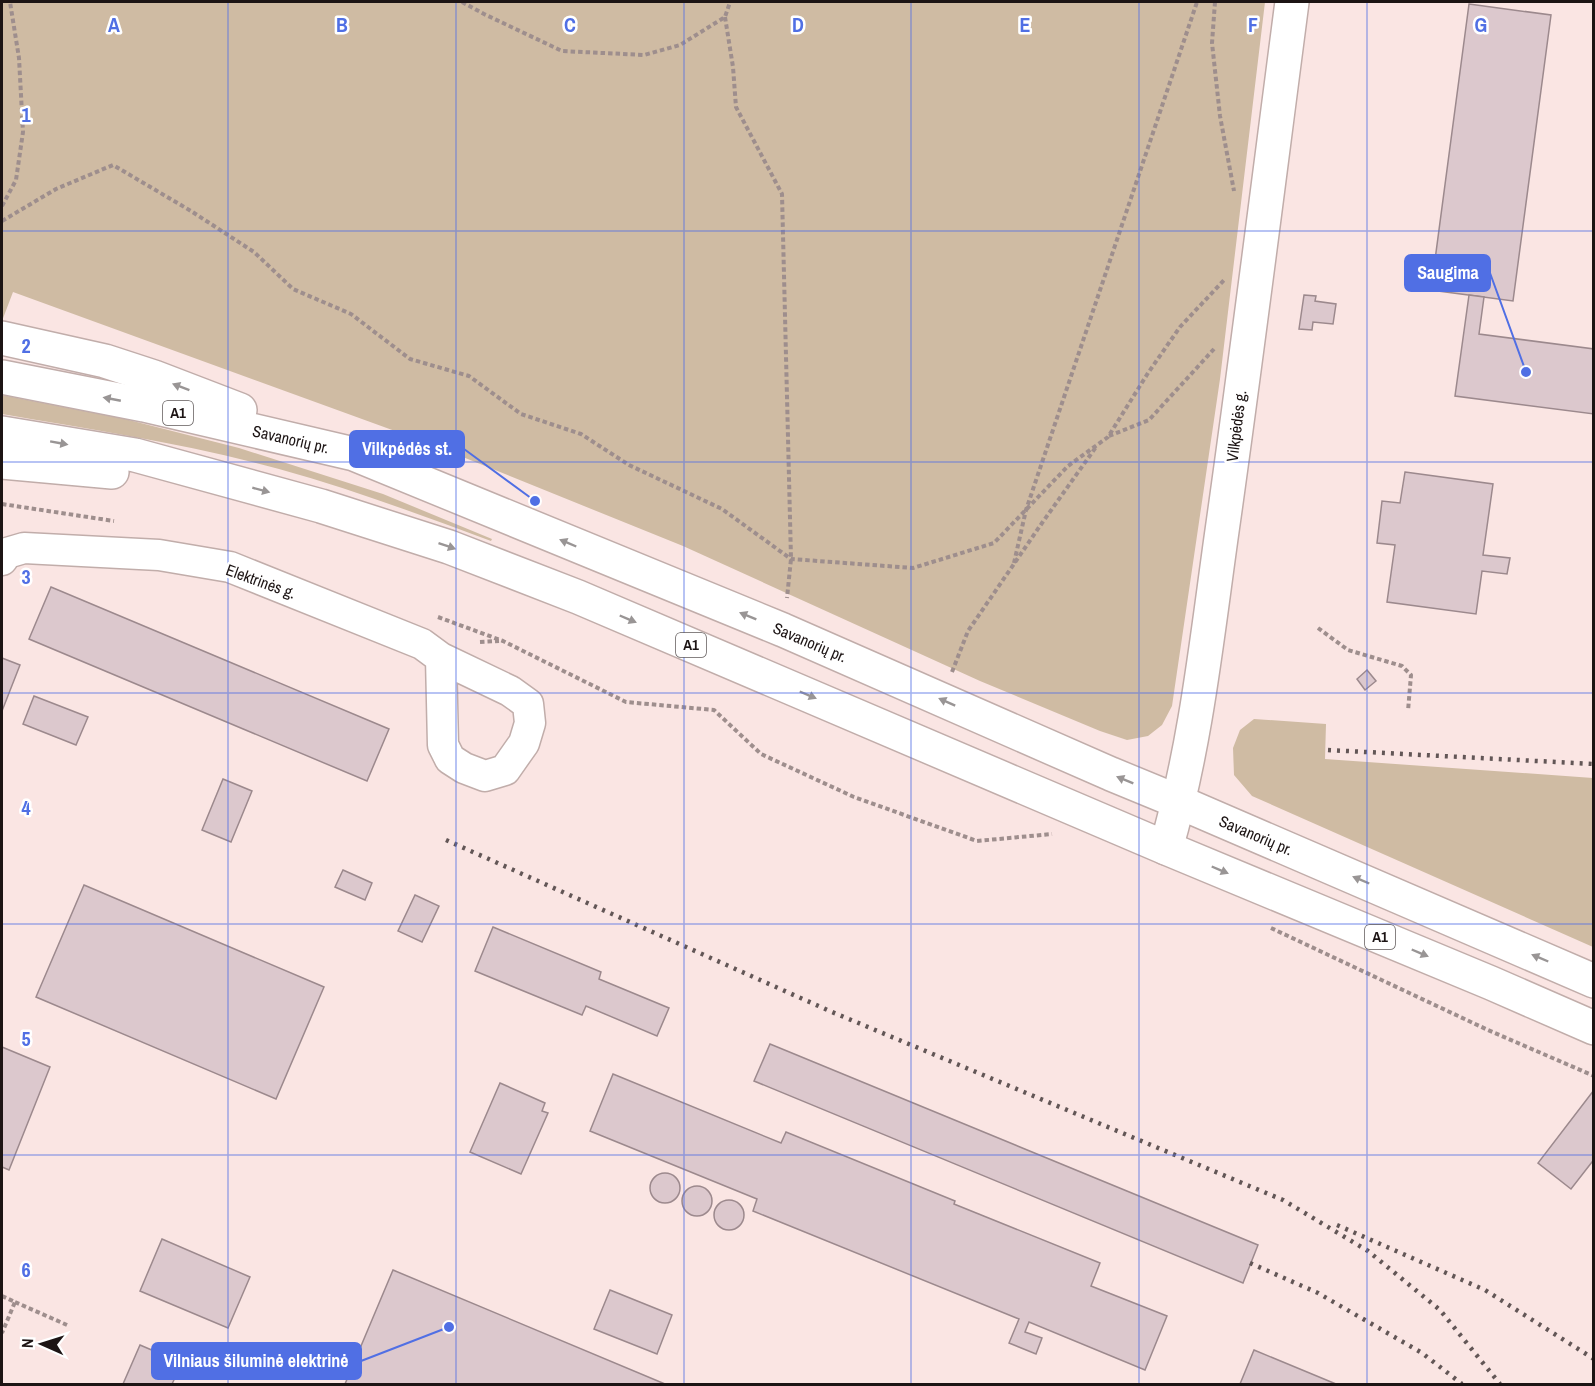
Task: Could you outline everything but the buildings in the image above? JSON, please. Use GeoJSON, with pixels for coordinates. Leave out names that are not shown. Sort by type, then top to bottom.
{"type":"FeatureCollection","features":[{"type":"Feature","properties":{"kind":"main road","name":"Vilkpėdės g."},"geometry":{"type":"LineString","coordinates":[[1166,848],[1179,802],[1198,693],[1292,2]]}},
{"type":"Feature","properties":{"kind":"main road"},"geometry":{"type":"LineString","coordinates":[[2,338],[105,361],[145,374],[354,454]]}},
{"type":"Feature","properties":{"kind":"main road","name":"Savanorių pr."},"geometry":{"type":"LineString","coordinates":[[2,377],[144,405],[354,454],[783,630],[1593,981]]}},
{"type":"Feature","properties":{"kind":"main road","name":"A1"},"geometry":{"type":"LineString","coordinates":[[2,433],[135,455],[321,506],[449,547],[589,602],[1166,848],[1502,987],[1593,1028]]}},
{"type":"Feature","properties":{"kind":"main road"},"geometry":{"type":"LineString","coordinates":[[2,462],[126,473],[204,475]]}},
{"type":"Feature","properties":{"kind":"street","name":"Elektrinės g."},"geometry":{"type":"LineString","coordinates":[[2,560],[7,553],[24,548],[159,555],[230,567],[422,644],[441,658]]}},
{"type":"Feature","properties":{"kind":"path"},"geometry":{"type":"LineString","coordinates":[[2,206],[16,180],[23,132],[19,58],[10,2]]}},
{"type":"Feature","properties":{"kind":"path"},"geometry":{"type":"LineString","coordinates":[[462,2],[562,51],[644,55],[680,45],[725,17]]}},
{"type":"Feature","properties":{"kind":"path"},"geometry":{"type":"LineString","coordinates":[[730,2],[725,17],[733,67],[736,106],[782,194],[791,559],[786,602]]}},
{"type":"Feature","properties":{"kind":"path"},"geometry":{"type":"LineString","coordinates":[[1014,563],[1026,510],[1197,2]]}},
{"type":"Feature","properties":{"kind":"path"},"geometry":{"type":"LineString","coordinates":[[1215,2],[1212,42],[1219,105],[1236,200]]}},
{"type":"Feature","properties":{"kind":"path"},"geometry":{"type":"LineString","coordinates":[[2,221],[56,189],[113,165],[191,211],[254,252],[293,289],[351,314],[410,359],[469,376],[521,414],[581,434],[629,465],[722,509],[791,559],[913,568],[994,543],[1068,466],[1108,437],[1149,420],[1215,349]]}},
{"type":"Feature","properties":{"kind":"path"},"geometry":{"type":"LineString","coordinates":[[1108,437],[1180,327],[1230,274],[1227,285]]}},
{"type":"Feature","properties":{"kind":"path"},"geometry":{"type":"LineString","coordinates":[[951,676],[968,631],[1098,444]]}},
{"type":"Feature","properties":{"kind":"path"},"geometry":{"type":"LineString","coordinates":[[2,504],[116,521]]}},
{"type":"Feature","properties":{"kind":"path"},"geometry":{"type":"LineString","coordinates":[[437,616],[503,641],[626,702],[714,710],[760,754],[854,797],[977,841],[1054,834]]}},
{"type":"Feature","properties":{"kind":"path"},"geometry":{"type":"LineString","coordinates":[[1318,628],[1348,650],[1402,666],[1411,675],[1408,711]]}},
{"type":"Feature","properties":{"kind":"path"},"geometry":{"type":"LineString","coordinates":[[1263,925],[1488,1030],[1593,1076]]}},
{"type":"Feature","properties":{"kind":"path"},"geometry":{"type":"LineString","coordinates":[[2,1296],[67,1325]]}},
{"type":"Feature","properties":{"kind":"path"},"geometry":{"type":"LineString","coordinates":[[2,1334],[15,1302]]}},
{"type":"Feature","properties":{"kind":"shaded area"},"geometry":{"type":"Polygon","coordinates":[[[2,2],[1265,2],[1220,379],[1172,706],[1162,725],[1148,736],[1127,740],[1100,731],[980,681],[683,546],[428,443],[13,292],[2,321],[2,2]]]}},
{"type":"Feature","properties":{"kind":"shaded area"},"geometry":{"type":"Polygon","coordinates":[[[2,395],[125,419],[239,448],[383,494],[492,539],[491,541],[333,485],[245,460],[141,438],[2,414],[2,395]]]}},
{"type":"Feature","properties":{"kind":"shaded area"},"geometry":{"type":"Polygon","coordinates":[[[1254,719],[1326,724],[1325,759],[1593,778],[1593,947],[1252,796],[1234,775],[1233,748],[1240,730],[1254,719]]]}},
{"type":"Feature","properties":{"kind":"railway"},"geometry":{"type":"LineString","coordinates":[[1328,750],[1594,764]]}},
{"type":"Feature","properties":{"kind":"railway"},"geometry":{"type":"LineString","coordinates":[[446,840],[832,1012],[1283,1200],[1368,1251],[1440,1310],[1500,1384]]}},
{"type":"Feature","properties":{"kind":"railway"},"geometry":{"type":"LineString","coordinates":[[1337,1225],[1485,1290],[1594,1359]]}},
{"type":"Feature","properties":{"kind":"railway"},"geometry":{"type":"LineString","coordinates":[[1250,1263],[1318,1293],[1422,1353],[1462,1384]]}},
{"type":"Feature","properties":{"kind":"place","name":"Saugima"},"geometry":{"type":"Point","coordinates":[1526,372]}},
{"type":"Feature","properties":{"kind":"place","name":"Vilkpėdės st."},"geometry":{"type":"Point","coordinates":[535,501]}},
{"type":"Feature","properties":{"kind":"place","name":"Vilniaus šiluminė elektrinė"},"geometry":{"type":"Point","coordinates":[449,1327]}}]}
